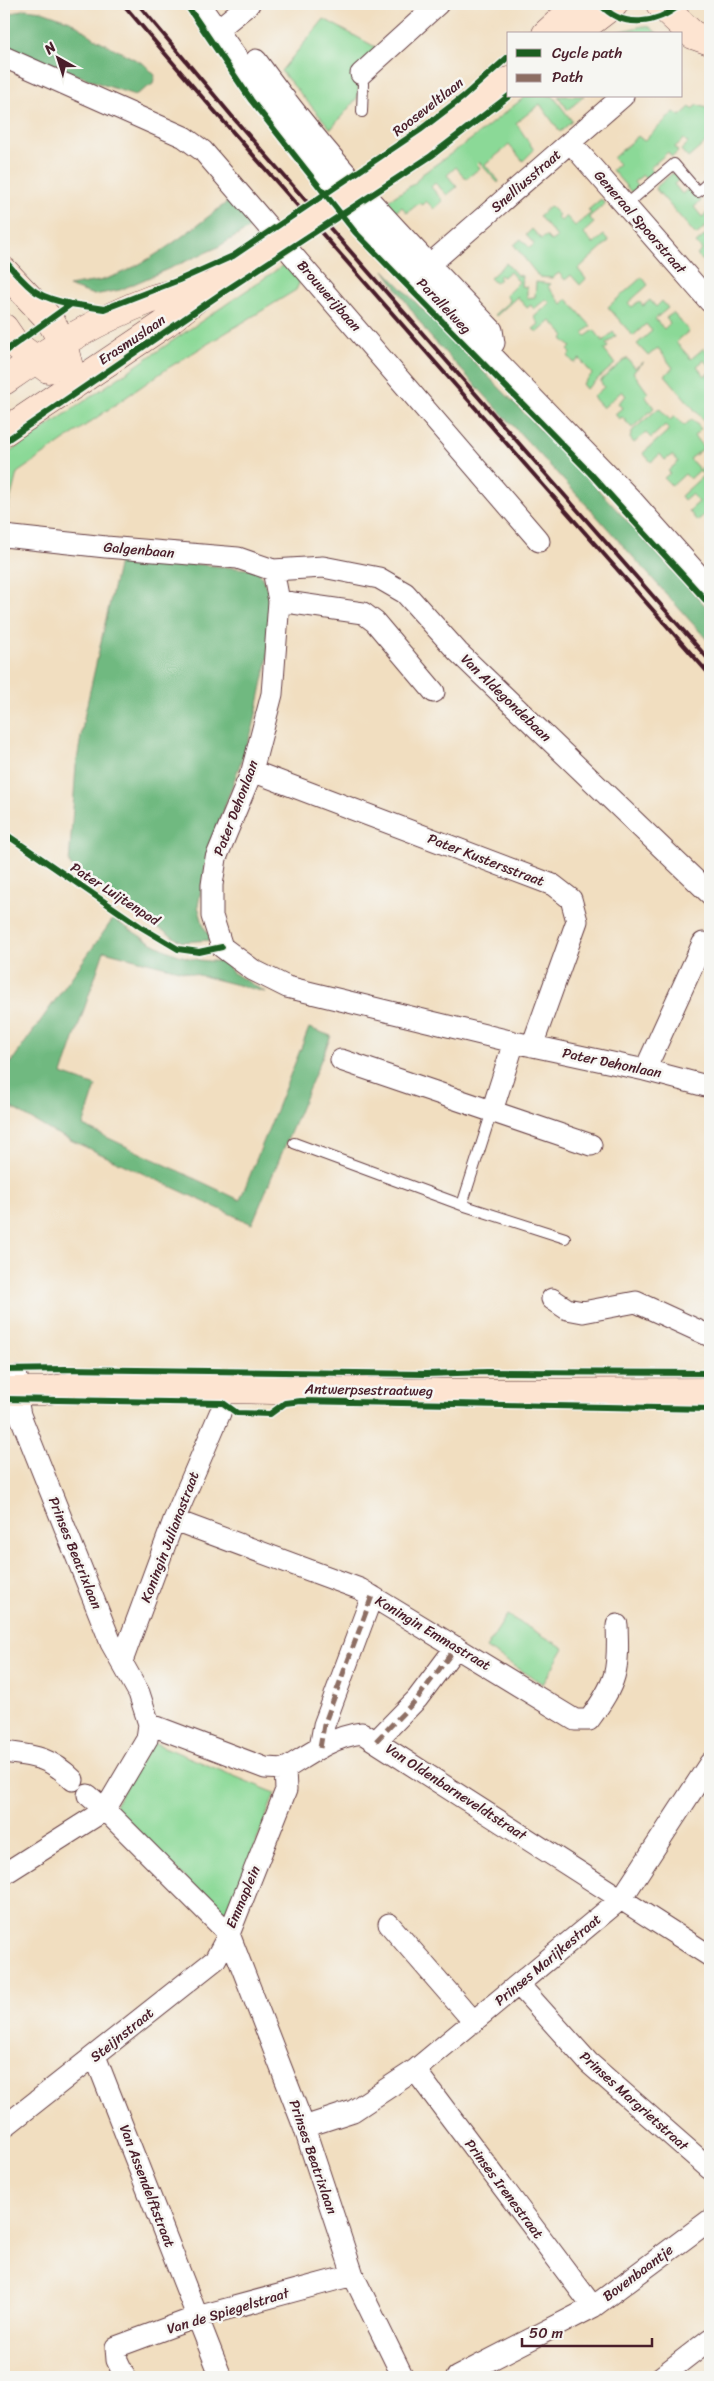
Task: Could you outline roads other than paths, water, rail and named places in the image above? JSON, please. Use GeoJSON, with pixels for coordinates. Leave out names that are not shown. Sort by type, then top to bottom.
{"type":"FeatureCollection","features":[{"type":"Feature","properties":{"kind":"street","name":"Parallelweg"},"geometry":{"type":"LineString","coordinates":[[199,4],[222,25],[329,154],[429,265],[492,330],[494,343],[488,352]]}},
{"type":"Feature","properties":{"kind":"street"},"geometry":{"type":"LineString","coordinates":[[222,25],[249,4]]}},
{"type":"Feature","properties":{"kind":"street"},"geometry":{"type":"LineString","coordinates":[[360,74],[438,4]]}},
{"type":"Feature","properties":{"kind":"street"},"geometry":{"type":"LineString","coordinates":[[548,32],[579,4]]}},
{"type":"Feature","properties":{"kind":"street"},"geometry":{"type":"LineString","coordinates":[[578,32],[614,4]]}},
{"type":"Feature","properties":{"kind":"street"},"geometry":{"type":"LineString","coordinates":[[660,4],[698,37]]}},
{"type":"Feature","properties":{"kind":"street"},"geometry":{"type":"LineString","coordinates":[[685,4],[698,37]]}},
{"type":"Feature","properties":{"kind":"street","name":"Parallelweg"},"geometry":{"type":"LineString","coordinates":[[222,25],[273,109],[365,223],[630,498],[710,588]]}},
{"type":"Feature","properties":{"kind":"street","name":"Brouwerijbaan"},"geometry":{"type":"LineString","coordinates":[[4,57],[184,137],[203,152],[539,541]]}},
{"type":"Feature","properties":{"kind":"street","name":"Rooseveltlaan"},"geometry":{"type":"LineString","coordinates":[[267,248],[367,183],[454,122],[505,80]]}},
{"type":"Feature","properties":{"kind":"street","name":"Snelliusstraat"},"geometry":{"type":"LineString","coordinates":[[429,265],[620,98]]}},
{"type":"Feature","properties":{"kind":"street","name":"Generaal Spoorstraat"},"geometry":{"type":"LineString","coordinates":[[570,142],[710,302]]}},
{"type":"Feature","properties":{"kind":"street","name":"Erasmuslaan"},"geometry":{"type":"LineString","coordinates":[[4,432],[166,323],[212,286],[267,248]]}},
{"type":"Feature","properties":{"kind":"street"},"geometry":{"type":"LineString","coordinates":[[4,271],[50,320],[62,341],[74,385]]}},
{"type":"Feature","properties":{"kind":"street","name":"Erasmuslaan"},"geometry":{"type":"LineString","coordinates":[[4,381],[62,341],[109,317],[154,298],[212,286]]}},
{"type":"Feature","properties":{"kind":"street"},"geometry":{"type":"LineString","coordinates":[[4,328],[15,344],[34,360],[74,385]]}},
{"type":"Feature","properties":{"kind":"street","name":"Galgenbaan"},"geometry":{"type":"LineString","coordinates":[[4,536],[238,558],[273,570]]}},
{"type":"Feature","properties":{"kind":"street","name":"Van Aldegondebaan"},"geometry":{"type":"LineString","coordinates":[[273,570],[323,567],[379,578],[405,593],[458,652],[710,894]]}},
{"type":"Feature","properties":{"kind":"street","name":"Pater Dehonlaan"},"geometry":{"type":"LineString","coordinates":[[273,570],[279,601],[272,694],[252,771],[216,858],[212,884],[212,916],[222,947],[252,970],[287,987],[710,1087]]}},
{"type":"Feature","properties":{"kind":"street"},"geometry":{"type":"LineString","coordinates":[[279,601],[363,613],[375,622],[434,692]]}},
{"type":"Feature","properties":{"kind":"street","name":"Pater Kustersstraat"},"geometry":{"type":"LineString","coordinates":[[252,771],[553,885],[571,899],[577,921],[523,1044]]}},
{"type":"Feature","properties":{"kind":"street"},"geometry":{"type":"LineString","coordinates":[[644,1070],[703,943]]}},
{"type":"Feature","properties":{"kind":"street"},"geometry":{"type":"LineString","coordinates":[[492,1111],[523,1044]]}},
{"type":"Feature","properties":{"kind":"street"},"geometry":{"type":"LineString","coordinates":[[341,1060],[591,1145]]}},
{"type":"Feature","properties":{"kind":"street"},"geometry":{"type":"LineString","coordinates":[[552,1299],[568,1309],[583,1312],[636,1302],[710,1336]]}},
{"type":"Feature","properties":{"kind":"street","name":"Antwerpsestraatweg"},"geometry":{"type":"LineString","coordinates":[[10,1384],[44,1391],[76,1386],[425,1393],[710,1392]]}},
{"type":"Feature","properties":{"kind":"street","name":"Prinses Beatrixlaan"},"geometry":{"type":"LineString","coordinates":[[10,1384],[20,1415],[111,1643],[139,1693],[149,1724]]}},
{"type":"Feature","properties":{"kind":"street","name":"Koningin Julianastraat"},"geometry":{"type":"LineString","coordinates":[[122,1661],[174,1520],[220,1413]]}},
{"type":"Feature","properties":{"kind":"street","name":"Koningin Emmastraat"},"geometry":{"type":"LineString","coordinates":[[174,1520],[360,1589],[575,1720],[589,1720],[603,1702],[615,1678],[619,1660],[617,1625]]}},
{"type":"Feature","properties":{"kind":"street"},"geometry":{"type":"LineString","coordinates":[[320,1748],[324,1725],[372,1596]]}},
{"type":"Feature","properties":{"kind":"street"},"geometry":{"type":"LineString","coordinates":[[376,1741],[417,1699],[456,1647]]}},
{"type":"Feature","properties":{"kind":"street"},"geometry":{"type":"LineString","coordinates":[[4,1874],[105,1810],[147,1739],[149,1724],[264,1768],[285,1769]]}},
{"type":"Feature","properties":{"kind":"street","name":"Van Oldenbarneveldtstraat"},"geometry":{"type":"LineString","coordinates":[[285,1769],[348,1734],[362,1733],[710,1956]]}},
{"type":"Feature","properties":{"kind":"street"},"geometry":{"type":"LineString","coordinates":[[4,1752],[40,1756],[59,1766],[73,1780]]}},
{"type":"Feature","properties":{"kind":"street","name":"Prinses Marijkestraat"},"geometry":{"type":"LineString","coordinates":[[304,2127],[353,2111],[415,2070],[622,1898],[710,1763]]}},
{"type":"Feature","properties":{"kind":"street","name":"Emmaplein"},"geometry":{"type":"LineString","coordinates":[[88,1795],[229,1934],[286,1790],[285,1769]]}},
{"type":"Feature","properties":{"kind":"street"},"geometry":{"type":"LineString","coordinates":[[388,1924],[474,2022]]}},
{"type":"Feature","properties":{"kind":"street","name":"Prinses Beatrixlaan"},"geometry":{"type":"LineString","coordinates":[[229,1934],[304,2127],[353,2275],[403,2377]]}},
{"type":"Feature","properties":{"kind":"street","name":"Steijnstraat"},"geometry":{"type":"LineString","coordinates":[[4,2126],[215,1960],[229,1934]]}},
{"type":"Feature","properties":{"kind":"street","name":"Prinses Margrietstraat"},"geometry":{"type":"LineString","coordinates":[[519,1985],[589,2063],[710,2169]]}},
{"type":"Feature","properties":{"kind":"street","name":"Van Assendelftstraat"},"geometry":{"type":"LineString","coordinates":[[95,2056],[221,2377]]}},
{"type":"Feature","properties":{"kind":"street","name":"Prinses Irenestraat"},"geometry":{"type":"LineString","coordinates":[[415,2070],[593,2307]]}},
{"type":"Feature","properties":{"kind":"street","name":"Bovenbaantje"},"geometry":{"type":"LineString","coordinates":[[457,2377],[593,2307],[710,2220]]}},
{"type":"Feature","properties":{"kind":"street","name":"Van de Spiegelstraat"},"geometry":{"type":"LineString","coordinates":[[121,2369],[116,2347],[198,2317],[353,2275]]}},
{"type":"Feature","properties":{"kind":"street"},"geometry":{"type":"LineString","coordinates":[[660,2377],[710,2339]]}},
{"type":"Feature","properties":{"kind":"lane"},"geometry":{"type":"LineString","coordinates":[[360,74],[363,84],[362,112]]}},
{"type":"Feature","properties":{"kind":"lane"},"geometry":{"type":"LineString","coordinates":[[626,205],[674,164],[698,192],[710,181]]}},
{"type":"Feature","properties":{"kind":"lane"},"geometry":{"type":"LineString","coordinates":[[462,1205],[492,1111]]}},
{"type":"Feature","properties":{"kind":"lane"},"geometry":{"type":"LineString","coordinates":[[294,1143],[462,1205],[565,1238]]}},
{"type":"Feature","properties":{"kind":"railway"},"geometry":{"type":"LineString","coordinates":[[123,4],[196,90],[710,675]]}},
{"type":"Feature","properties":{"kind":"railway"},"geometry":{"type":"LineString","coordinates":[[138,4],[236,121],[710,661]]}}]}
